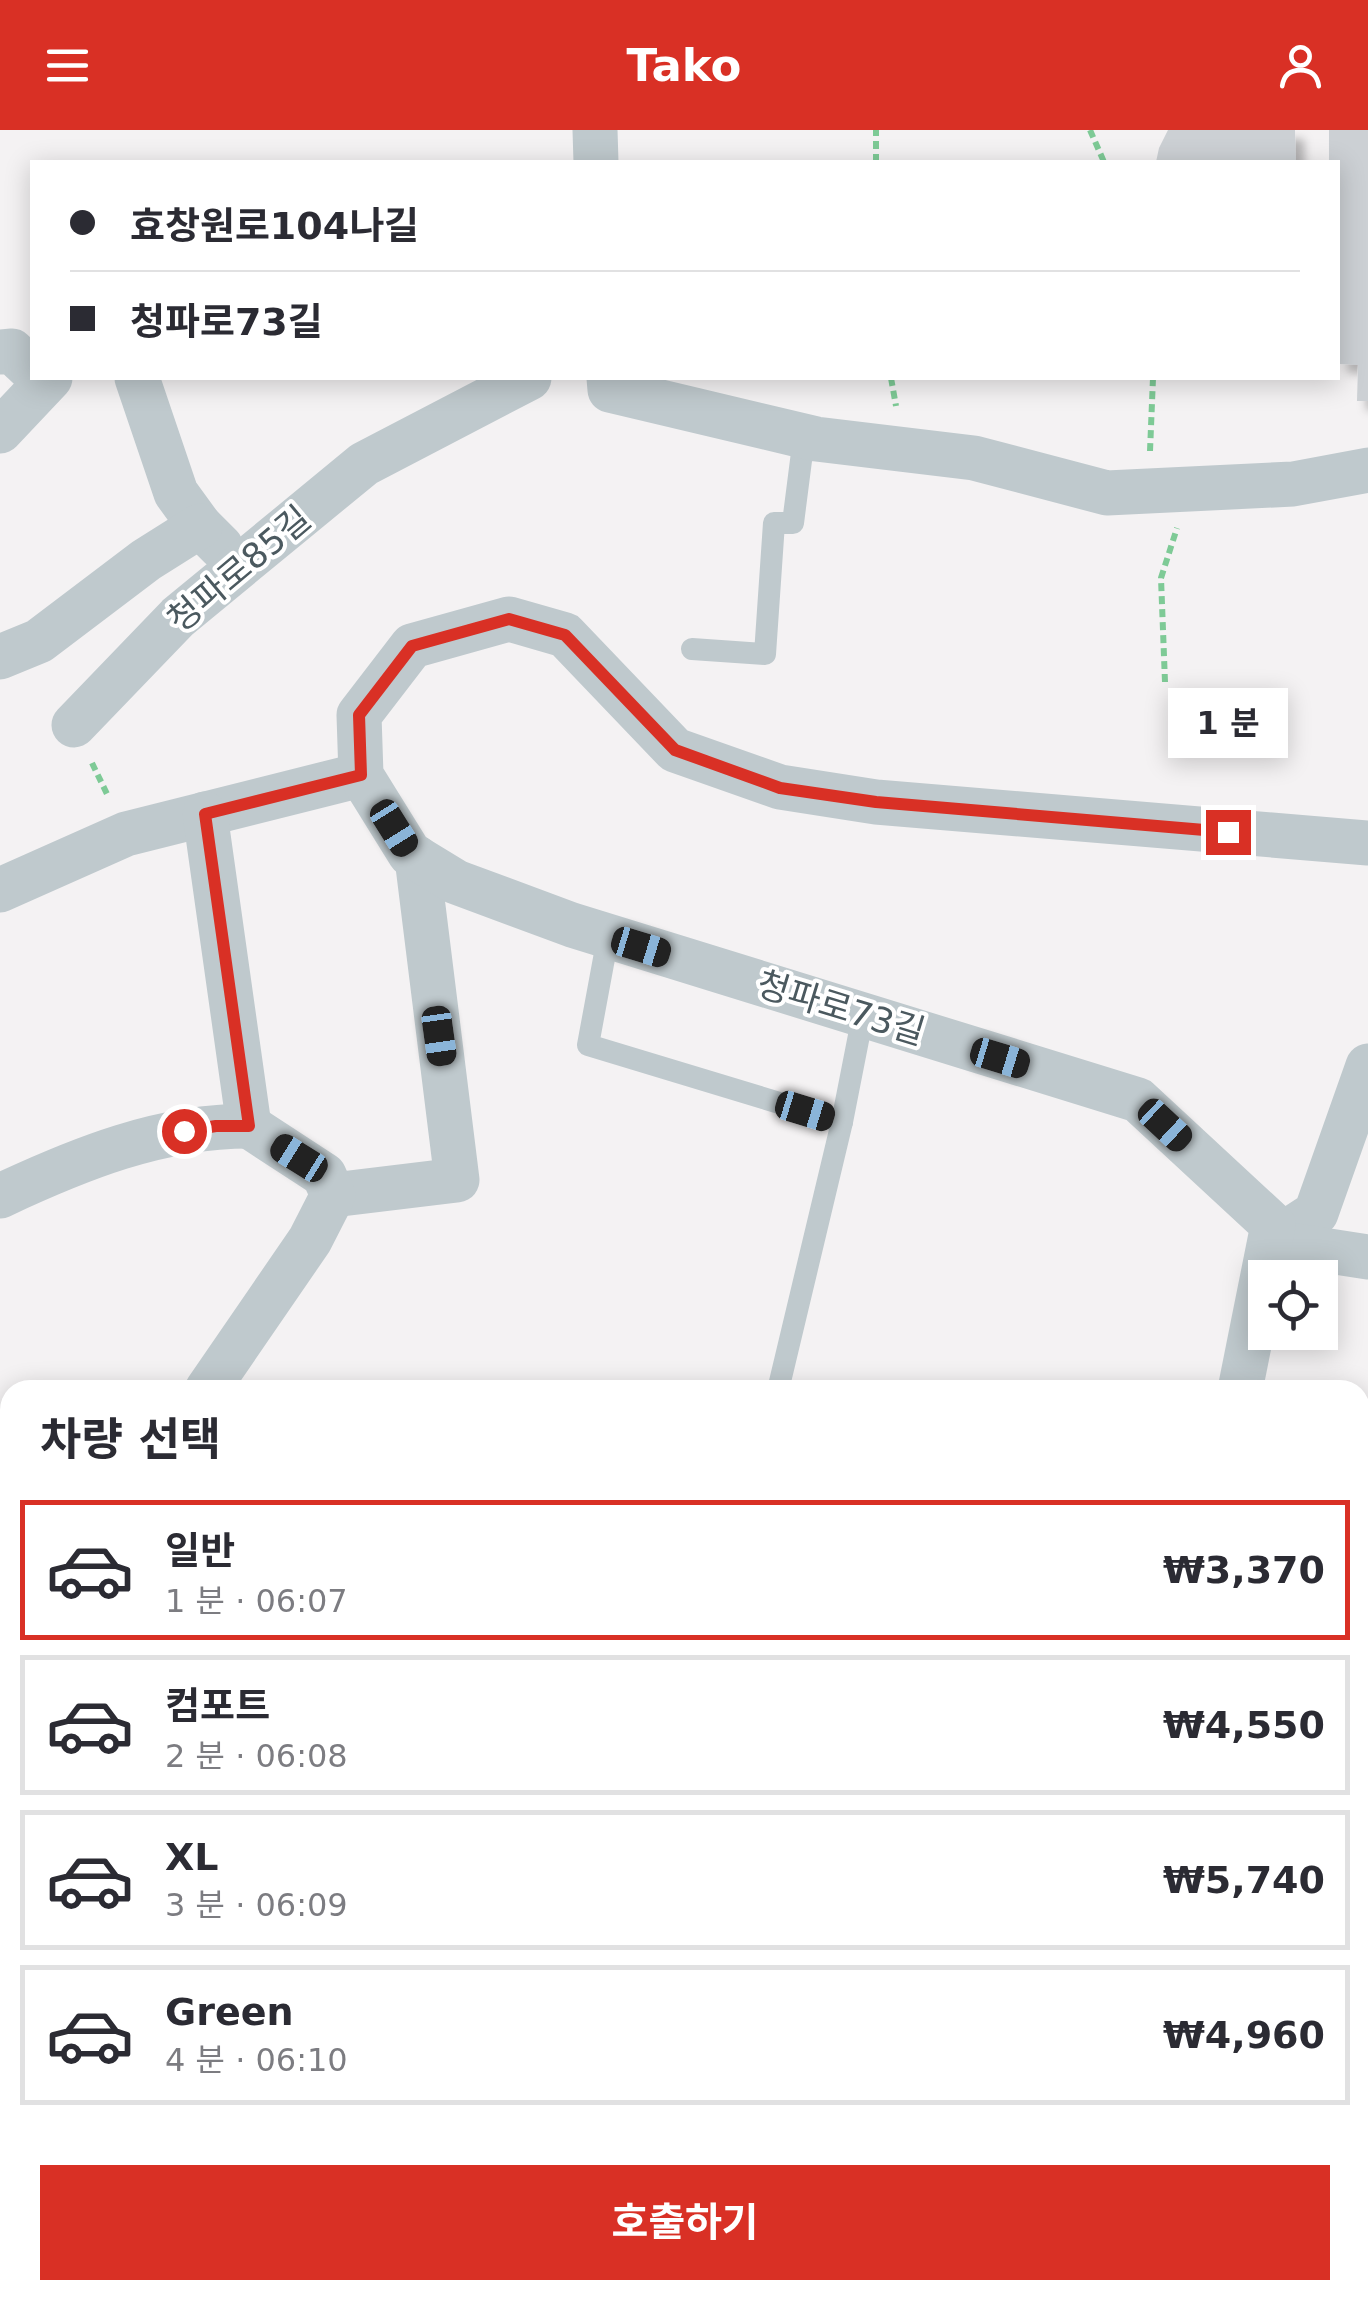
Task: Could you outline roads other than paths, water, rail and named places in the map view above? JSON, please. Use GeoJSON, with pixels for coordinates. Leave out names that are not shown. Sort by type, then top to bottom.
{"type":"FeatureCollection","features":[{"type":"Feature","properties":{"kind":"street"},"geometry":{"type":"LineString","coordinates":[[595,130],[596,160]]}},
{"type":"Feature","properties":{"kind":"street"},"geometry":{"type":"LineString","coordinates":[[0,352],[12,352],[30,367]]}},
{"type":"Feature","properties":{"kind":"street"},"geometry":{"type":"LineString","coordinates":[[0,432],[41,380]]}},
{"type":"Feature","properties":{"kind":"street"},"geometry":{"type":"LineString","coordinates":[[139,380],[176,493],[200,526],[240,566]]}},
{"type":"Feature","properties":{"kind":"street","name":"청파로85길"},"geometry":{"type":"LineString","coordinates":[[74,725],[178,618],[364,464],[525,380]]}},
{"type":"Feature","properties":{"kind":"street"},"geometry":{"type":"LineString","coordinates":[[608,380],[610,390],[804,436],[974,458],[1106,493],[1293,484],[1368,470]]}},
{"type":"Feature","properties":{"kind":"street"},"geometry":{"type":"LineString","coordinates":[[0,657],[40,641],[146,560],[200,526]]}},
{"type":"Feature","properties":{"kind":"street","name":"청파로73길"},"geometry":{"type":"LineString","coordinates":[[1272,1242],[1273,1225],[1138,1100],[608,936],[456,882],[410,854],[361,775],[359,715],[412,646],[509,619],[565,635],[675,750],[780,788],[876,802],[1368,843]]}},
{"type":"Feature","properties":{"kind":"street"},"geometry":{"type":"LineString","coordinates":[[0,890],[126,834],[361,775]]}},
{"type":"Feature","properties":{"kind":"street"},"geometry":{"type":"LineString","coordinates":[[205,814],[249,1126]]}},
{"type":"Feature","properties":{"kind":"street","name":"청파로73길"},"geometry":{"type":"LineString","coordinates":[[333,1195],[458,1180],[417,858]]}},
{"type":"Feature","properties":{"kind":"street"},"geometry":{"type":"LineString","coordinates":[[1242,1380],[1272,1242],[1316,1212],[1368,1066]]}},
{"type":"Feature","properties":{"kind":"street"},"geometry":{"type":"LineString","coordinates":[[0,1196],[58,1169],[152,1136],[216,1126],[249,1126],[324,1175],[333,1195],[310,1240],[214,1380]]}},
{"type":"Feature","properties":{"kind":"street"},"geometry":{"type":"LineString","coordinates":[[1272,1242],[1368,1257]]}},
{"type":"Feature","properties":{"kind":"lane"},"geometry":{"type":"LineString","coordinates":[[692,649],[765,654],[774,523],[793,523],[804,436]]}},
{"type":"Feature","properties":{"kind":"lane"},"geometry":{"type":"LineString","coordinates":[[608,936],[588,1044],[842,1122]]}},
{"type":"Feature","properties":{"kind":"lane"},"geometry":{"type":"LineString","coordinates":[[780,1380],[842,1122],[862,1015]]}}]}
